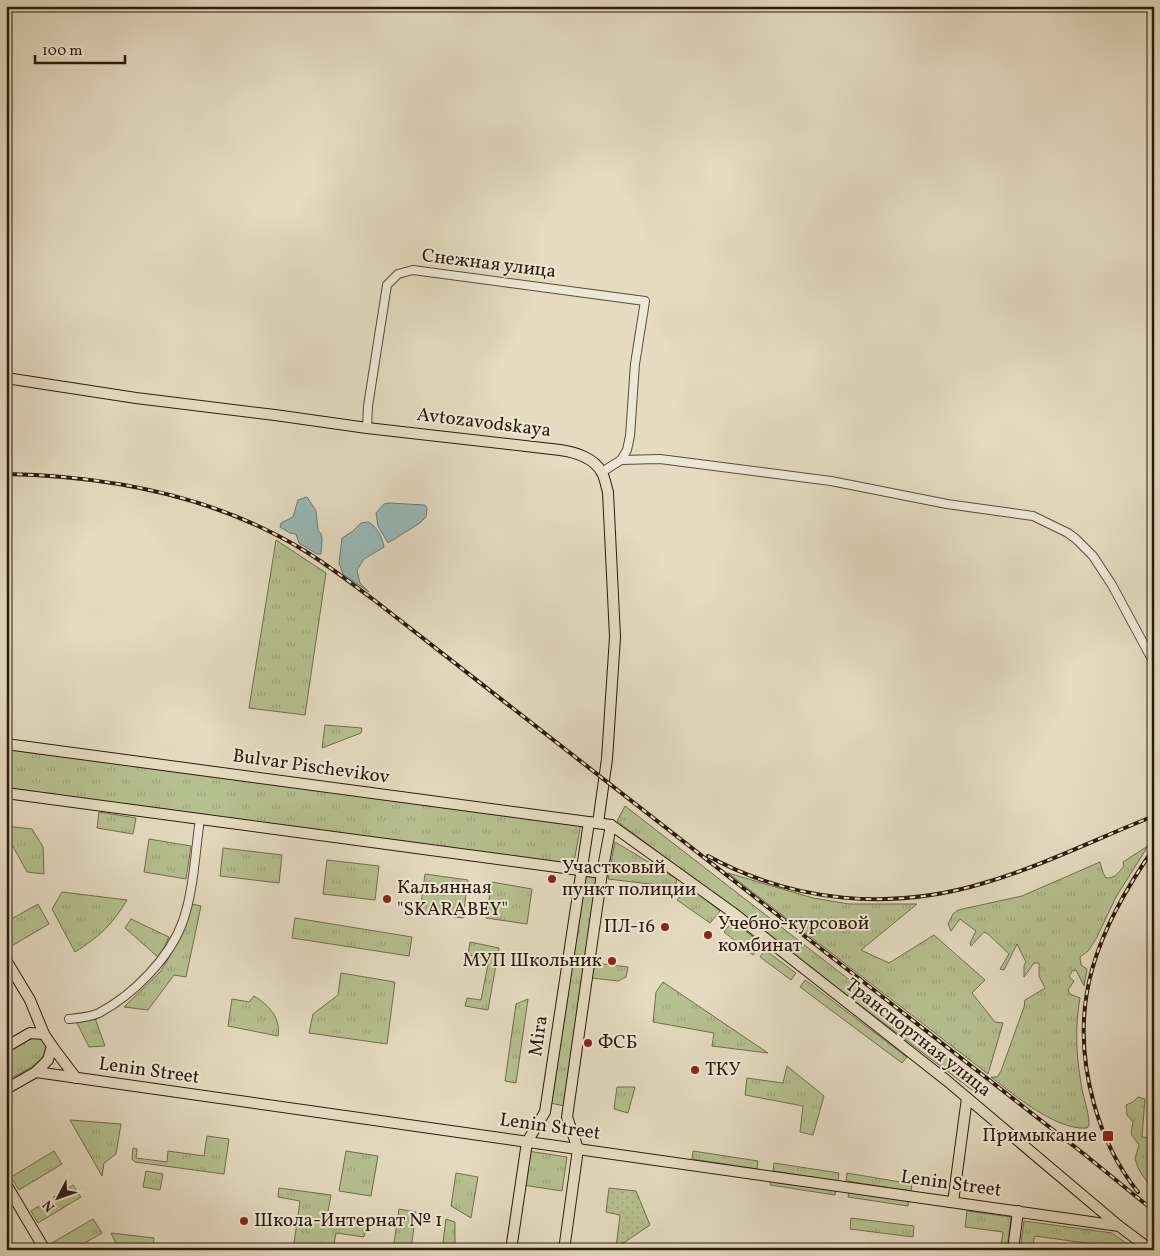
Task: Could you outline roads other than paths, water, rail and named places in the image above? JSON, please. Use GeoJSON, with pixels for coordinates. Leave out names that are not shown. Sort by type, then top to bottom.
{"type":"FeatureCollection","features":[{"type":"Feature","properties":{"kind":"main road","name":"Avtozavodskaya"},"geometry":{"type":"LineString","coordinates":[[6,378],[136,398],[578,453],[591,461],[602,472]]}},
{"type":"Feature","properties":{"kind":"main road"},"geometry":{"type":"LineString","coordinates":[[593,822],[607,759],[615,637],[608,492],[602,472]]}},
{"type":"Feature","properties":{"kind":"main road","name":"Bulvar Pischevikov"},"geometry":{"type":"LineString","coordinates":[[6,744],[611,824]]}},
{"type":"Feature","properties":{"kind":"main road"},"geometry":{"type":"LineString","coordinates":[[6,793],[602,873]]}},
{"type":"Feature","properties":{"kind":"main road","name":"Mira"},"geometry":{"type":"LineString","coordinates":[[511,1250],[527,1142],[546,1112],[581,871],[593,822]]}},
{"type":"Feature","properties":{"kind":"main road","name":"Mira"},"geometry":{"type":"LineString","coordinates":[[564,1250],[578,1149],[567,1116],[602,873],[611,824]]}},
{"type":"Feature","properties":{"kind":"main road","name":"Транспортная улица"},"geometry":{"type":"LineString","coordinates":[[611,824],[732,912],[967,1098],[1119,1226],[1151,1250]]}},
{"type":"Feature","properties":{"kind":"main road","name":"Lenin Street"},"geometry":{"type":"LineString","coordinates":[[6,960],[38,1019],[44,1034],[76,1078]]}},
{"type":"Feature","properties":{"kind":"main road"},"geometry":{"type":"LineString","coordinates":[[6,1047],[30,1033],[38,1019]]}},
{"type":"Feature","properties":{"kind":"main road"},"geometry":{"type":"LineString","coordinates":[[30,1033],[44,1034]]}},
{"type":"Feature","properties":{"kind":"main road"},"geometry":{"type":"LineString","coordinates":[[6,1089],[36,1072],[48,1060],[52,1046]]}},
{"type":"Feature","properties":{"kind":"main road","name":"Lenin Street"},"geometry":{"type":"LineString","coordinates":[[36,1072],[1119,1226]]}},
{"type":"Feature","properties":{"kind":"main road"},"geometry":{"type":"LineString","coordinates":[[953,1202],[967,1098]]}},
{"type":"Feature","properties":{"kind":"main road"},"geometry":{"type":"LineString","coordinates":[[6,1184],[45,1250]]}},
{"type":"Feature","properties":{"kind":"main road"},"geometry":{"type":"LineString","coordinates":[[1013,1250],[1018,1211]]}},
{"type":"Feature","properties":{"kind":"street","name":"Снежная улица"},"geometry":{"type":"LineString","coordinates":[[367,428],[368,406],[387,285],[398,274],[413,270],[646,301],[636,364],[630,436],[627,450],[621,460]]}},
{"type":"Feature","properties":{"kind":"street"},"geometry":{"type":"LineString","coordinates":[[602,472],[621,460],[660,459],[821,480],[947,504],[1033,516],[1068,533],[1093,556],[1112,585],[1154,663]]}},
{"type":"Feature","properties":{"kind":"street"},"geometry":{"type":"LineString","coordinates":[[69,1020],[98,1014],[131,991],[145,979],[160,961],[182,922],[188,901],[200,819]]}},
{"type":"Feature","properties":{"kind":"water"},"geometry":{"type":"Polygon","coordinates":[[[307,497],[316,511],[318,530],[322,539],[321,554],[317,554],[299,543],[296,534],[280,527],[281,523],[293,517],[298,500],[307,497]]]}},
{"type":"Feature","properties":{"kind":"water"},"geometry":{"type":"Polygon","coordinates":[[[384,504],[425,505],[427,508],[426,517],[420,523],[388,543],[378,526],[376,513],[384,504]]]}},
{"type":"Feature","properties":{"kind":"water"},"geometry":{"type":"Polygon","coordinates":[[[368,522],[379,532],[384,547],[364,559],[357,570],[360,583],[369,592],[343,574],[339,563],[342,538],[361,523],[368,522]]]}},
{"type":"Feature","properties":{"kind":"railway"},"geometry":{"type":"LineString","coordinates":[[6,474],[84,479],[161,493],[199,503],[235,516],[271,532],[305,551],[374,600],[1084,1154],[1154,1211]]}},
{"type":"Feature","properties":{"kind":"railway"},"geometry":{"type":"LineString","coordinates":[[708,856],[741,872],[774,884],[809,893],[843,898],[914,897],[949,892],[1006,876],[1154,816]]}},
{"type":"Feature","properties":{"kind":"railway"},"geometry":{"type":"LineString","coordinates":[[1138,1192],[1117,1161],[1106,1139],[1098,1116],[1086,1067],[1084,1033],[1086,1000],[1092,969],[1103,939],[1117,909],[1154,848]]}},
{"type":"Feature","properties":{"kind":"place","name":"Участковый пункт полиции"},"geometry":{"type":"Point","coordinates":[552,879]}},
{"type":"Feature","properties":{"kind":"place","name":"Кальянная \"SKARABEY\""},"geometry":{"type":"Point","coordinates":[387,899]}},
{"type":"Feature","properties":{"kind":"place","name":"ПЛ-16"},"geometry":{"type":"Point","coordinates":[665,927]}},
{"type":"Feature","properties":{"kind":"place","name":"Учебно-курсовой комбинат"},"geometry":{"type":"Point","coordinates":[708,935]}},
{"type":"Feature","properties":{"kind":"place","name":"МУП Школьник"},"geometry":{"type":"Point","coordinates":[612,961]}},
{"type":"Feature","properties":{"kind":"place","name":"ФСБ"},"geometry":{"type":"Point","coordinates":[588,1043]}},
{"type":"Feature","properties":{"kind":"place","name":"ТКУ"},"geometry":{"type":"Point","coordinates":[695,1070]}},
{"type":"Feature","properties":{"kind":"place","name":"Примыкание"},"geometry":{"type":"Point","coordinates":[1108,1136]}},
{"type":"Feature","properties":{"kind":"place","name":"Школа-Интернат № 1"},"geometry":{"type":"Point","coordinates":[244,1221]}}]}
